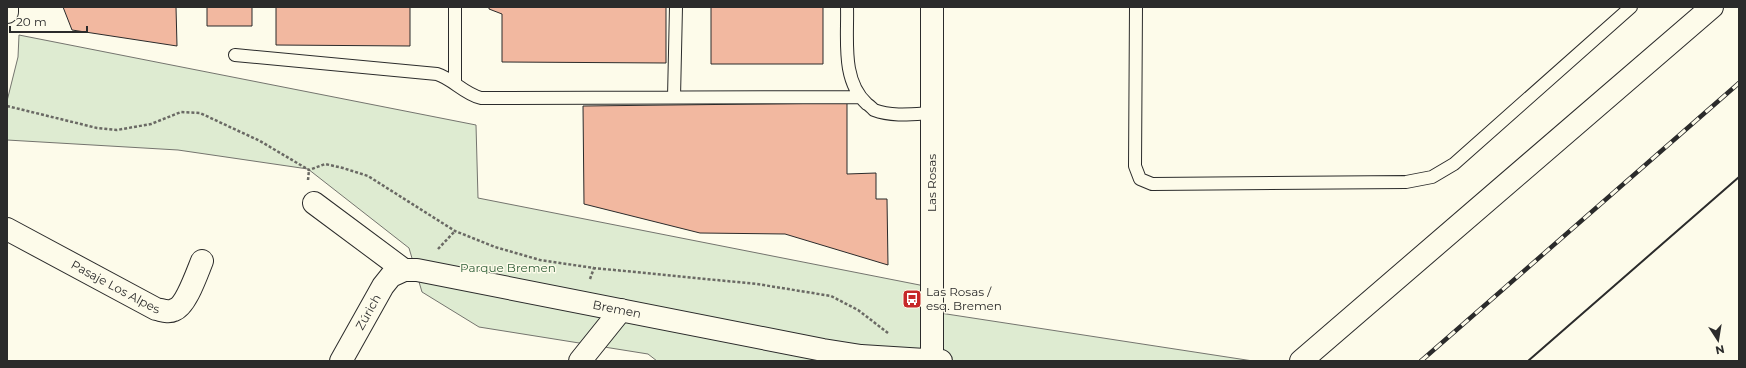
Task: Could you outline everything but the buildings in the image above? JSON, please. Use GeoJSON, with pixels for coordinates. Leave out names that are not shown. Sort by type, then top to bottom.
{"type":"FeatureCollection","features":[{"type":"Feature","properties":{"kind":"street"},"geometry":{"type":"LineString","coordinates":[[7,7],[7,12]]}},
{"type":"Feature","properties":{"kind":"street","name":"Las Rosas"},"geometry":{"type":"LineString","coordinates":[[929,360],[932,7]]}},
{"type":"Feature","properties":{"kind":"street"},"geometry":{"type":"LineString","coordinates":[[1301,361],[1712,7]]}},
{"type":"Feature","properties":{"kind":"street"},"geometry":{"type":"LineString","coordinates":[[314,203],[404,270]]}},
{"type":"Feature","properties":{"kind":"street","name":"Pasaje Los Alpes"},"geometry":{"type":"LineString","coordinates":[[7,229],[156,308],[167,312],[176,310],[183,303],[202,261]]}},
{"type":"Feature","properties":{"kind":"street","name":"Bremen"},"geometry":{"type":"LineString","coordinates":[[404,270],[417,270],[824,350],[861,356],[929,360]]}},
{"type":"Feature","properties":{"kind":"street","name":"Zúrich"},"geometry":{"type":"LineString","coordinates":[[341,361],[383,286],[391,276],[404,270]]}},
{"type":"Feature","properties":{"kind":"street"},"geometry":{"type":"LineString","coordinates":[[580,361],[621,310]]}},
{"type":"Feature","properties":{"kind":"lane"},"geometry":{"type":"LineString","coordinates":[[454,82],[455,7]]}},
{"type":"Feature","properties":{"kind":"lane"},"geometry":{"type":"LineString","coordinates":[[674,97],[676,7]]}},
{"type":"Feature","properties":{"kind":"lane"},"geometry":{"type":"LineString","coordinates":[[847,7],[848,67],[851,80],[860,97],[874,109],[894,114],[932,113]]}},
{"type":"Feature","properties":{"kind":"lane"},"geometry":{"type":"LineString","coordinates":[[1136,7],[1135,166],[1140,179],[1152,184],[1160,184],[1406,182],[1432,177],[1454,164],[1631,7]]}},
{"type":"Feature","properties":{"kind":"lane"},"geometry":{"type":"LineString","coordinates":[[235,55],[437,74],[454,82],[472,96],[481,98],[860,97]]}},
{"type":"Feature","properties":{"kind":"path"},"geometry":{"type":"LineString","coordinates":[[7,106],[96,128],[117,130],[150,124],[181,112],[200,113],[260,141],[310,170],[325,164],[368,176],[456,231],[495,247],[540,260],[571,265],[757,284],[831,296],[858,310],[929,360]]}},
{"type":"Feature","properties":{"kind":"green space","name":"Parque Bremen"},"geometry":{"type":"Polygon","coordinates":[[[19,35],[476,125],[478,198],[940,289],[940,313],[1253,361],[657,361],[648,354],[479,327],[422,292],[409,248],[308,169],[178,150],[7,140],[7,101],[18,57],[19,35]]]}},
{"type":"Feature","properties":{"kind":"railway"},"geometry":{"type":"LineString","coordinates":[[1421,361],[1739,83]]}},
{"type":"Feature","properties":{"kind":"wall"},"geometry":{"type":"LineString","coordinates":[[1528,361],[1739,177]]}},
{"type":"Feature","properties":{"kind":"place","name":"Las Rosas / esq. Bremen"},"geometry":{"type":"Point","coordinates":[912,299]}}]}
